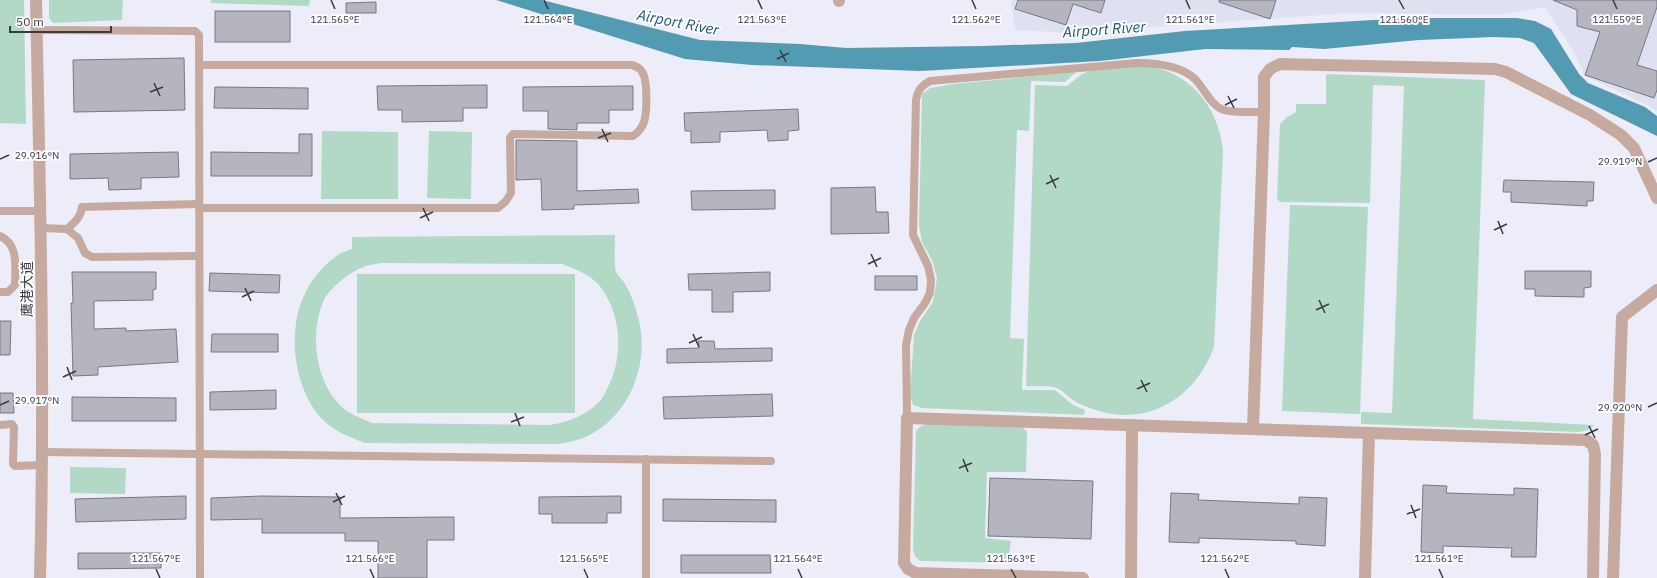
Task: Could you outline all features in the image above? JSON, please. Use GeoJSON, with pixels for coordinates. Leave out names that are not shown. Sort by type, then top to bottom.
{"type":"FeatureCollection","features":[{"type":"Feature","properties":{"kind":"street","name":"鹰港大道"},"geometry":{"type":"LineString","coordinates":[[36,0],[41,211],[43,452],[40,578]]}},
{"type":"Feature","properties":{"kind":"street"},"geometry":{"type":"LineString","coordinates":[[1252,429],[1264,77],[1270,69],[1280,64],[1495,69],[1506,72],[1590,115],[1621,135],[1634,148],[1657,198]]}},
{"type":"Feature","properties":{"kind":"street"},"geometry":{"type":"LineString","coordinates":[[1613,578],[1622,317],[1657,290]]}},
{"type":"Feature","properties":{"kind":"street"},"geometry":{"type":"LineString","coordinates":[[1083,578],[916,573],[908,569],[904,563],[907,418],[1586,440],[1593,445],[1595,454],[1593,578]]}},
{"type":"Feature","properties":{"kind":"street"},"geometry":{"type":"LineString","coordinates":[[1131,578],[1132,425]]}},
{"type":"Feature","properties":{"kind":"street"},"geometry":{"type":"LineString","coordinates":[[1365,578],[1369,433]]}},
{"type":"Feature","properties":{"kind":"lane"},"geometry":{"type":"LineString","coordinates":[[37,30],[195,31],[199,35],[200,578]]}},
{"type":"Feature","properties":{"kind":"lane"},"geometry":{"type":"LineString","coordinates":[[907,418],[906,345],[909,330],[914,318],[925,304],[930,293],[931,280],[928,266],[913,236],[916,100],[921,87],[930,81],[1137,63],[1152,63],[1175,68],[1194,79],[1215,105],[1224,110],[1264,112]]}},
{"type":"Feature","properties":{"kind":"lane"},"geometry":{"type":"LineString","coordinates":[[67,229],[77,220],[82,207],[199,206],[498,208],[506,201],[511,193],[510,138],[513,134],[633,136],[640,131],[645,120],[646,82],[643,73],[632,65],[199,65]]}},
{"type":"Feature","properties":{"kind":"lane"},"geometry":{"type":"LineString","coordinates":[[0,211],[41,211]]}},
{"type":"Feature","properties":{"kind":"lane"},"geometry":{"type":"LineString","coordinates":[[41,228],[67,229],[78,238],[85,253],[92,257],[199,256]]}},
{"type":"Feature","properties":{"kind":"lane"},"geometry":{"type":"LineString","coordinates":[[0,236],[11,243],[15,253],[15,285],[8,292],[0,292]]}},
{"type":"Feature","properties":{"kind":"lane"},"geometry":{"type":"LineString","coordinates":[[0,425],[12,424],[14,427],[12,464],[15,466],[43,465]]}},
{"type":"Feature","properties":{"kind":"lane"},"geometry":{"type":"LineString","coordinates":[[43,452],[770,461]]}},
{"type":"Feature","properties":{"kind":"lane"},"geometry":{"type":"LineString","coordinates":[[646,459],[646,578]]}},
{"type":"Feature","properties":{"kind":"shaded area"},"geometry":{"type":"Polygon","coordinates":[[[1011,0],[1657,0],[1657,111],[1648,105],[1585,76],[1575,54],[1545,7],[1501,15],[1350,13],[1070,33],[1015,30],[1011,0]]]}},
{"type":"Feature","properties":{"kind":"green space"},"geometry":{"type":"Polygon","coordinates":[[[0,0],[24,0],[26,124],[0,123],[0,0]]]}},
{"type":"Feature","properties":{"kind":"green space"},"geometry":{"type":"Polygon","coordinates":[[[49,0],[123,0],[122,20],[53,23],[49,18],[49,0]]]}},
{"type":"Feature","properties":{"kind":"green space"},"geometry":{"type":"Polygon","coordinates":[[[211,0],[310,0],[309,6],[211,3],[211,0]]]}},
{"type":"Feature","properties":{"kind":"green space"},"geometry":{"type":"Polygon","coordinates":[[[1133,64],[1158,68],[1174,74],[1196,91],[1212,112],[1221,138],[1223,152],[1214,347],[1205,366],[1194,382],[1181,395],[1165,405],[1148,412],[1129,415],[1110,414],[1081,405],[1060,389],[1053,387],[1026,386],[1035,85],[1067,86],[1082,74],[1089,71],[1133,64]]]}},
{"type":"Feature","properties":{"kind":"green space"},"geometry":{"type":"Polygon","coordinates":[[[1076,72],[1065,82],[1031,81],[1029,131],[1017,130],[1010,338],[1024,339],[1022,390],[1055,390],[1073,405],[1085,410],[1084,415],[922,408],[913,405],[910,395],[914,335],[920,321],[933,302],[937,278],[932,260],[922,242],[919,226],[922,94],[930,88],[953,84],[1076,72]]]}},
{"type":"Feature","properties":{"kind":"green space"},"geometry":{"type":"Polygon","coordinates":[[[1326,74],[1485,80],[1473,419],[1594,425],[1585,431],[1578,432],[1361,424],[1361,412],[1392,413],[1404,86],[1373,85],[1370,203],[1280,202],[1277,199],[1280,124],[1287,117],[1296,112],[1296,104],[1326,104],[1326,74]]]}},
{"type":"Feature","properties":{"kind":"green space"},"geometry":{"type":"Polygon","coordinates":[[[322,131],[398,132],[398,199],[321,199],[322,131]]]}},
{"type":"Feature","properties":{"kind":"green space"},"geometry":{"type":"Polygon","coordinates":[[[429,131],[472,132],[471,199],[427,198],[429,131]]]}},
{"type":"Feature","properties":{"kind":"green space"},"geometry":{"type":"Polygon","coordinates":[[[1290,205],[1368,207],[1360,414],[1282,411],[1290,205]]]}},
{"type":"Feature","properties":{"kind":"green space"},"geometry":{"type":"Polygon","coordinates":[[[615,235],[615,269],[632,297],[642,338],[638,373],[632,390],[612,419],[598,430],[583,438],[559,444],[365,443],[334,429],[325,422],[314,409],[305,393],[299,375],[295,338],[301,301],[309,286],[318,273],[330,261],[343,252],[352,249],[352,237],[615,235]],[[382,263],[366,266],[356,270],[339,282],[329,292],[323,302],[319,315],[316,341],[317,355],[324,381],[330,393],[345,410],[372,423],[549,425],[564,422],[584,414],[601,400],[612,377],[618,350],[616,322],[607,296],[599,285],[586,275],[562,264],[382,263]]]}},
{"type":"Feature","properties":{"kind":"green space"},"geometry":{"type":"Polygon","coordinates":[[[357,274],[575,274],[575,413],[357,413],[357,274]]]}},
{"type":"Feature","properties":{"kind":"green space"},"geometry":{"type":"Polygon","coordinates":[[[929,423],[1022,427],[1027,432],[1026,472],[987,472],[985,538],[1011,541],[1008,563],[920,561],[915,556],[913,549],[916,431],[921,426],[929,423]]]}},
{"type":"Feature","properties":{"kind":"green space"},"geometry":{"type":"Polygon","coordinates":[[[70,467],[126,468],[125,494],[70,493],[70,467]]]}},
{"type":"Feature","properties":{"kind":"water"},"geometry":{"type":"Polygon","coordinates":[[[496,0],[542,0],[700,40],[800,44],[846,48],[1076,43],[1185,31],[1373,20],[1517,18],[1535,21],[1551,29],[1579,74],[1588,83],[1645,107],[1657,116],[1657,136],[1571,94],[1534,43],[1520,38],[1494,37],[1419,40],[1324,49],[1292,47],[1289,50],[1205,49],[1100,61],[920,71],[752,65],[685,59],[496,0]]]}},
{"type":"Feature","properties":{"kind":"building"},"geometry":{"type":"Polygon","coordinates":[[[1018,0],[1105,0],[1101,13],[1073,4],[1066,25],[1015,9],[1018,0]]]}},
{"type":"Feature","properties":{"kind":"building"},"geometry":{"type":"Polygon","coordinates":[[[1219,0],[1276,0],[1270,19],[1219,2],[1219,0]]]}},
{"type":"Feature","properties":{"kind":"building"},"geometry":{"type":"Polygon","coordinates":[[[1553,0],[1657,0],[1657,7],[1637,65],[1657,71],[1657,90],[1654,98],[1585,75],[1600,32],[1577,26],[1577,10],[1553,0]]]}},
{"type":"Feature","properties":{"kind":"building"},"geometry":{"type":"Polygon","coordinates":[[[376,2],[376,13],[346,13],[346,3],[376,2]]]}},
{"type":"Feature","properties":{"kind":"building"},"geometry":{"type":"Polygon","coordinates":[[[215,11],[290,11],[290,42],[215,42],[215,11]]]}},
{"type":"Feature","properties":{"kind":"building"},"geometry":{"type":"Polygon","coordinates":[[[184,58],[185,110],[74,112],[73,60],[184,58]]]}},
{"type":"Feature","properties":{"kind":"building"},"geometry":{"type":"Polygon","coordinates":[[[487,85],[487,108],[463,108],[463,121],[402,122],[402,110],[378,110],[377,86],[487,85]]]}},
{"type":"Feature","properties":{"kind":"building"},"geometry":{"type":"Polygon","coordinates":[[[633,86],[633,110],[609,110],[609,123],[577,123],[577,130],[548,129],[548,111],[523,111],[523,87],[633,86]]]}},
{"type":"Feature","properties":{"kind":"building"},"geometry":{"type":"Polygon","coordinates":[[[215,87],[308,88],[308,109],[214,108],[215,87]]]}},
{"type":"Feature","properties":{"kind":"building"},"geometry":{"type":"Polygon","coordinates":[[[798,109],[799,130],[788,131],[788,140],[768,141],[767,130],[720,132],[720,142],[691,143],[691,131],[685,131],[684,113],[798,109]]]}},
{"type":"Feature","properties":{"kind":"building"},"geometry":{"type":"Polygon","coordinates":[[[299,134],[312,134],[312,176],[211,176],[211,152],[299,153],[299,134]]]}},
{"type":"Feature","properties":{"kind":"building"},"geometry":{"type":"Polygon","coordinates":[[[516,140],[577,141],[577,191],[638,189],[639,203],[574,205],[574,209],[542,210],[541,179],[516,180],[516,140]]]}},
{"type":"Feature","properties":{"kind":"building"},"geometry":{"type":"Polygon","coordinates":[[[178,152],[179,177],[141,178],[141,189],[109,190],[108,178],[70,179],[70,154],[178,152]]]}},
{"type":"Feature","properties":{"kind":"building"},"geometry":{"type":"Polygon","coordinates":[[[1504,180],[1594,182],[1593,201],[1587,201],[1587,206],[1511,202],[1511,192],[1503,192],[1504,180]]]}},
{"type":"Feature","properties":{"kind":"building"},"geometry":{"type":"Polygon","coordinates":[[[875,187],[876,212],[888,212],[889,233],[831,234],[831,188],[875,187]]]}},
{"type":"Feature","properties":{"kind":"building"},"geometry":{"type":"Polygon","coordinates":[[[775,190],[775,209],[692,210],[691,191],[775,190]]]}},
{"type":"Feature","properties":{"kind":"building"},"geometry":{"type":"Polygon","coordinates":[[[1525,271],[1591,271],[1591,287],[1584,288],[1584,297],[1535,296],[1535,289],[1525,289],[1525,271]]]}},
{"type":"Feature","properties":{"kind":"building"},"geometry":{"type":"Polygon","coordinates":[[[72,272],[156,272],[156,289],[153,290],[153,300],[94,301],[94,329],[126,328],[126,331],[176,329],[178,362],[98,367],[98,375],[73,376],[71,303],[73,303],[72,272]]]}},
{"type":"Feature","properties":{"kind":"building"},"geometry":{"type":"Polygon","coordinates":[[[770,272],[770,291],[733,292],[733,312],[712,312],[712,290],[689,290],[688,274],[770,272]]]}},
{"type":"Feature","properties":{"kind":"building"},"geometry":{"type":"Polygon","coordinates":[[[210,273],[280,275],[279,293],[209,291],[210,273]]]}},
{"type":"Feature","properties":{"kind":"building"},"geometry":{"type":"Polygon","coordinates":[[[875,276],[917,276],[917,290],[875,290],[875,276]]]}},
{"type":"Feature","properties":{"kind":"building"},"geometry":{"type":"Polygon","coordinates":[[[0,321],[11,321],[10,355],[0,355],[0,321]]]}},
{"type":"Feature","properties":{"kind":"building"},"geometry":{"type":"Polygon","coordinates":[[[212,334],[278,334],[278,352],[211,352],[212,334]]]}},
{"type":"Feature","properties":{"kind":"building"},"geometry":{"type":"Polygon","coordinates":[[[698,341],[714,341],[715,349],[772,348],[772,361],[667,363],[667,349],[699,348],[698,341]]]}},
{"type":"Feature","properties":{"kind":"building"},"geometry":{"type":"Polygon","coordinates":[[[276,390],[276,409],[210,410],[210,392],[276,390]]]}},
{"type":"Feature","properties":{"kind":"building"},"geometry":{"type":"Polygon","coordinates":[[[0,393],[13,393],[14,413],[0,413],[0,393]]]}},
{"type":"Feature","properties":{"kind":"building"},"geometry":{"type":"Polygon","coordinates":[[[772,394],[773,416],[664,419],[663,397],[772,394]]]}},
{"type":"Feature","properties":{"kind":"building"},"geometry":{"type":"Polygon","coordinates":[[[72,397],[176,398],[176,421],[72,421],[72,397]]]}},
{"type":"Feature","properties":{"kind":"building"},"geometry":{"type":"Polygon","coordinates":[[[990,478],[1093,481],[1091,539],[988,536],[990,478]]]}},
{"type":"Feature","properties":{"kind":"building"},"geometry":{"type":"Polygon","coordinates":[[[1423,485],[1447,486],[1446,493],[1514,495],[1514,488],[1538,489],[1536,557],[1511,557],[1512,548],[1443,546],[1443,553],[1421,552],[1423,485]]]}},
{"type":"Feature","properties":{"kind":"building"},"geometry":{"type":"Polygon","coordinates":[[[1171,493],[1199,494],[1198,500],[1299,504],[1299,497],[1327,498],[1325,546],[1296,544],[1296,541],[1199,538],[1199,543],[1169,542],[1171,493]]]}},
{"type":"Feature","properties":{"kind":"building"},"geometry":{"type":"Polygon","coordinates":[[[186,496],[186,519],[76,522],[75,499],[186,496]]]}},
{"type":"Feature","properties":{"kind":"building"},"geometry":{"type":"Polygon","coordinates":[[[262,496],[340,497],[340,518],[454,517],[454,540],[427,540],[427,578],[378,578],[378,541],[345,541],[345,533],[262,533],[262,519],[211,520],[211,498],[262,496]]]}},
{"type":"Feature","properties":{"kind":"building"},"geometry":{"type":"Polygon","coordinates":[[[621,496],[621,513],[607,513],[607,523],[552,523],[552,514],[539,514],[539,497],[621,496]]]}},
{"type":"Feature","properties":{"kind":"building"},"geometry":{"type":"Polygon","coordinates":[[[663,499],[776,500],[776,522],[663,521],[663,499]]]}},
{"type":"Feature","properties":{"kind":"building"},"geometry":{"type":"Polygon","coordinates":[[[78,553],[161,553],[161,568],[78,569],[78,553]]]}},
{"type":"Feature","properties":{"kind":"building"},"geometry":{"type":"Polygon","coordinates":[[[681,555],[770,555],[771,573],[681,573],[681,555]]]}},
{"type":"Feature","properties":{"kind":"water label","name":"Airport River"},"geometry":{"type":"Point","coordinates":[678,22]}},
{"type":"Feature","properties":{"kind":"water label","name":"Airport River"},"geometry":{"type":"Point","coordinates":[1104,29]}}]}
